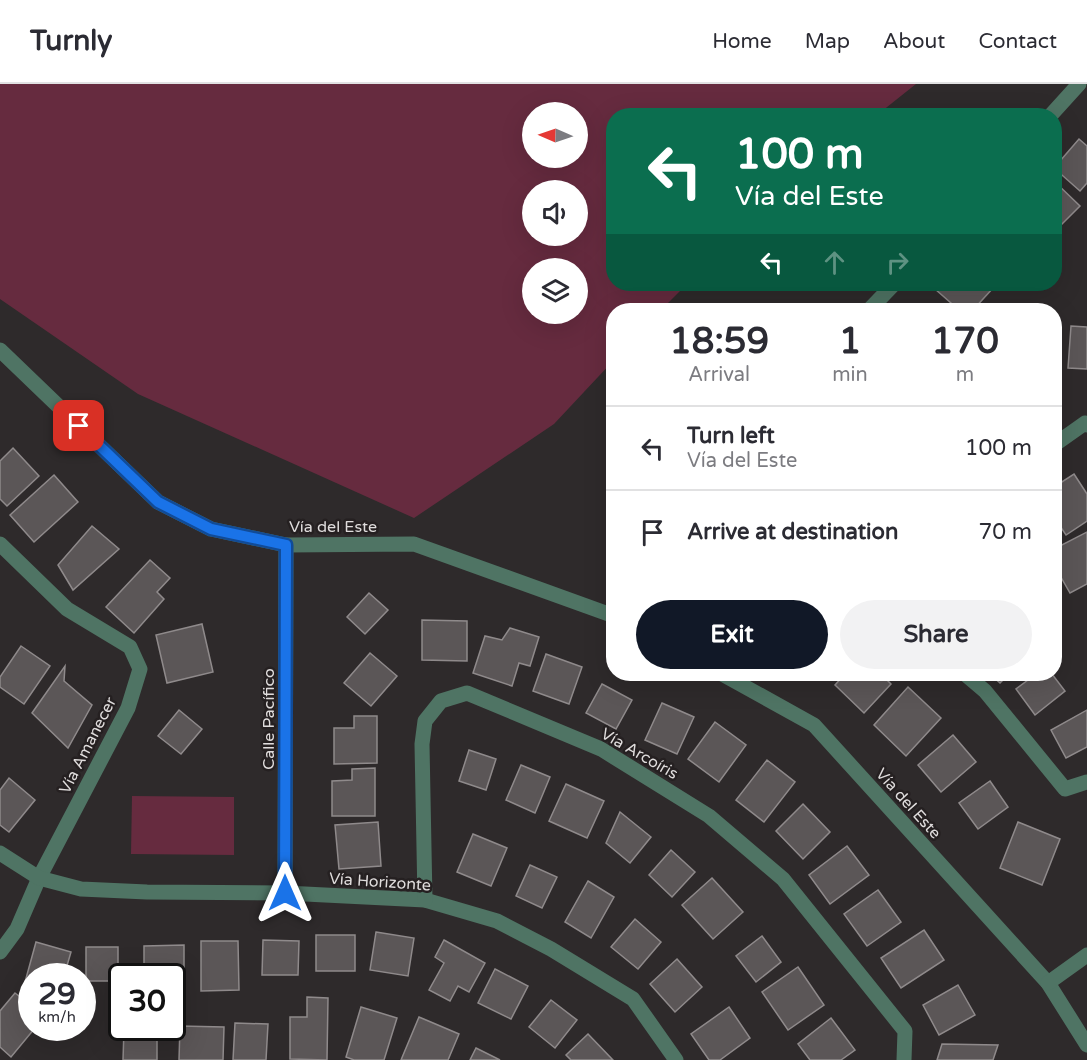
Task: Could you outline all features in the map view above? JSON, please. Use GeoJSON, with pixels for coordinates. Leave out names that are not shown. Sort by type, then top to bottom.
{"type":"FeatureCollection","features":[{"type":"Feature","properties":{"kind":"street"},"geometry":{"type":"LineString","coordinates":[[1057,108],[1079,84]]}},
{"type":"Feature","properties":{"kind":"street"},"geometry":{"type":"LineString","coordinates":[[876,303],[887,291]]}},
{"type":"Feature","properties":{"kind":"street","name":"Vía del Este"},"geometry":{"type":"LineString","coordinates":[[0,351],[158,502],[211,529],[286,545],[414,544],[606,613]]}},
{"type":"Feature","properties":{"kind":"street"},"geometry":{"type":"LineString","coordinates":[[1062,439],[1085,423],[1087,425]]}},
{"type":"Feature","properties":{"kind":"street","name":"Vía Amanecer"},"geometry":{"type":"LineString","coordinates":[[0,544],[67,609],[130,647],[140,669],[128,708],[39,878],[17,929],[0,952]]}},
{"type":"Feature","properties":{"kind":"street","name":"Calle Pacífico"},"geometry":{"type":"LineString","coordinates":[[285,893],[286,545]]}},
{"type":"Feature","properties":{"kind":"street","name":"Vía del Este"},"geometry":{"type":"LineString","coordinates":[[735,681],[814,725],[1048,983],[1087,1045]]}},
{"type":"Feature","properties":{"kind":"street"},"geometry":{"type":"LineString","coordinates":[[973,681],[985,691],[1065,789],[1087,782]]}},
{"type":"Feature","properties":{"kind":"street","name":"Vía Arcoíris"},"geometry":{"type":"LineString","coordinates":[[425,900],[422,744],[425,721],[441,701],[467,693],[601,749],[709,816],[783,879],[905,1031],[904,1060]]}},
{"type":"Feature","properties":{"kind":"street","name":"Vía Horizonte"},"geometry":{"type":"LineString","coordinates":[[0,853],[39,878],[81,889],[285,893],[425,900],[497,921],[551,949],[633,999],[676,1060]]}},
{"type":"Feature","properties":{"kind":"street"},"geometry":{"type":"LineString","coordinates":[[1048,983],[1087,955]]}},
{"type":"Feature","properties":{"kind":"shaded area"},"geometry":{"type":"Polygon","coordinates":[[[0,84],[916,84],[886,108],[606,108],[606,291],[680,291],[668,303],[606,303],[606,368],[554,424],[414,518],[138,394],[0,299],[0,84]]]}},
{"type":"Feature","properties":{"kind":"shaded area"},"geometry":{"type":"Polygon","coordinates":[[[132,796],[234,797],[234,855],[131,854],[132,796]]]}},
{"type":"Feature","properties":{"kind":"building"},"geometry":{"type":"Polygon","coordinates":[[[1079,139],[1087,146],[1087,183],[1080,191],[1062,175],[1062,159],[1079,139]]]}},
{"type":"Feature","properties":{"kind":"building"},"geometry":{"type":"Polygon","coordinates":[[[1062,189],[1080,206],[1062,224],[1062,189]]]}},
{"type":"Feature","properties":{"kind":"building"},"geometry":{"type":"Polygon","coordinates":[[[937,291],[990,291],[979,303],[951,303],[937,291]]]}},
{"type":"Feature","properties":{"kind":"building"},"geometry":{"type":"Polygon","coordinates":[[[1071,326],[1087,327],[1087,369],[1068,368],[1071,326]]]}},
{"type":"Feature","properties":{"kind":"building"},"geometry":{"type":"Polygon","coordinates":[[[13,448],[39,476],[7,506],[0,499],[0,461],[13,448]]]}},
{"type":"Feature","properties":{"kind":"building"},"geometry":{"type":"Polygon","coordinates":[[[1074,474],[1087,494],[1087,521],[1066,535],[1062,529],[1062,482],[1074,474]]]}},
{"type":"Feature","properties":{"kind":"building"},"geometry":{"type":"Polygon","coordinates":[[[54,475],[78,502],[34,542],[10,515],[54,475]]]}},
{"type":"Feature","properties":{"kind":"building"},"geometry":{"type":"Polygon","coordinates":[[[92,526],[119,549],[73,590],[58,565],[92,526]]]}},
{"type":"Feature","properties":{"kind":"building"},"geometry":{"type":"Polygon","coordinates":[[[1087,532],[1087,584],[1070,593],[1062,579],[1062,545],[1087,532]]]}},
{"type":"Feature","properties":{"kind":"building"},"geometry":{"type":"Polygon","coordinates":[[[150,560],[170,578],[157,592],[164,599],[134,633],[106,607],[150,560]]]}},
{"type":"Feature","properties":{"kind":"building"},"geometry":{"type":"Polygon","coordinates":[[[369,593],[388,610],[365,634],[347,617],[369,593]]]}},
{"type":"Feature","properties":{"kind":"building"},"geometry":{"type":"Polygon","coordinates":[[[422,620],[467,621],[467,661],[422,660],[422,620]]]}},
{"type":"Feature","properties":{"kind":"building"},"geometry":{"type":"Polygon","coordinates":[[[202,624],[213,672],[167,683],[156,635],[202,624]]]}},
{"type":"Feature","properties":{"kind":"building"},"geometry":{"type":"Polygon","coordinates":[[[510,628],[539,637],[530,666],[519,663],[512,686],[473,673],[485,636],[502,640],[510,628]]]}},
{"type":"Feature","properties":{"kind":"building"},"geometry":{"type":"Polygon","coordinates":[[[21,646],[50,666],[24,704],[0,687],[0,677],[21,646]]]}},
{"type":"Feature","properties":{"kind":"building"},"geometry":{"type":"Polygon","coordinates":[[[370,653],[397,676],[371,706],[344,683],[370,653]]]}},
{"type":"Feature","properties":{"kind":"building"},"geometry":{"type":"Polygon","coordinates":[[[546,654],[582,667],[569,704],[533,691],[546,654]]]}},
{"type":"Feature","properties":{"kind":"building"},"geometry":{"type":"Polygon","coordinates":[[[65,666],[64,681],[92,705],[68,748],[32,713],[65,666]]]}},
{"type":"Feature","properties":{"kind":"building"},"geometry":{"type":"Polygon","coordinates":[[[839,681],[888,681],[891,684],[864,713],[835,685],[839,681]]]}},
{"type":"Feature","properties":{"kind":"building"},"geometry":{"type":"Polygon","coordinates":[[[1027,681],[1057,681],[1065,691],[1035,715],[1016,689],[1027,681]]]}},
{"type":"Feature","properties":{"kind":"building"},"geometry":{"type":"Polygon","coordinates":[[[602,684],[632,700],[616,729],[586,713],[602,684]]]}},
{"type":"Feature","properties":{"kind":"building"},"geometry":{"type":"Polygon","coordinates":[[[908,687],[941,718],[906,756],[874,725],[908,687]]]}},
{"type":"Feature","properties":{"kind":"building"},"geometry":{"type":"Polygon","coordinates":[[[662,703],[694,717],[677,754],[645,740],[662,703]]]}},
{"type":"Feature","properties":{"kind":"building"},"geometry":{"type":"Polygon","coordinates":[[[179,710],[202,729],[181,754],[158,736],[179,710]]]}},
{"type":"Feature","properties":{"kind":"building"},"geometry":{"type":"Polygon","coordinates":[[[1087,710],[1087,747],[1066,758],[1051,730],[1087,710]]]}},
{"type":"Feature","properties":{"kind":"building"},"geometry":{"type":"Polygon","coordinates":[[[354,716],[377,716],[377,763],[334,764],[334,728],[354,728],[354,716]]]}},
{"type":"Feature","properties":{"kind":"building"},"geometry":{"type":"Polygon","coordinates":[[[715,722],[746,745],[719,782],[688,759],[715,722]]]}},
{"type":"Feature","properties":{"kind":"building"},"geometry":{"type":"Polygon","coordinates":[[[953,735],[976,762],[941,792],[918,765],[953,735]]]}},
{"type":"Feature","properties":{"kind":"building"},"geometry":{"type":"Polygon","coordinates":[[[469,750],[496,759],[486,790],[459,781],[469,750]]]}},
{"type":"Feature","properties":{"kind":"building"},"geometry":{"type":"Polygon","coordinates":[[[767,760],[795,782],[764,822],[736,800],[767,760]]]}},
{"type":"Feature","properties":{"kind":"building"},"geometry":{"type":"Polygon","coordinates":[[[521,765],[550,777],[535,813],[506,800],[521,765]]]}},
{"type":"Feature","properties":{"kind":"building"},"geometry":{"type":"Polygon","coordinates":[[[375,768],[375,816],[332,816],[332,781],[352,780],[352,769],[375,768]]]}},
{"type":"Feature","properties":{"kind":"building"},"geometry":{"type":"Polygon","coordinates":[[[9,778],[35,800],[9,832],[0,825],[0,790],[9,778]]]}},
{"type":"Feature","properties":{"kind":"building"},"geometry":{"type":"Polygon","coordinates":[[[990,781],[1008,807],[978,829],[959,803],[990,781]]]}},
{"type":"Feature","properties":{"kind":"building"},"geometry":{"type":"Polygon","coordinates":[[[566,784],[604,801],[587,838],[549,821],[566,784]]]}},
{"type":"Feature","properties":{"kind":"building"},"geometry":{"type":"Polygon","coordinates":[[[803,804],[830,832],[803,859],[776,831],[803,804]]]}},
{"type":"Feature","properties":{"kind":"building"},"geometry":{"type":"Polygon","coordinates":[[[620,812],[651,837],[630,863],[606,843],[620,812]]]}},
{"type":"Feature","properties":{"kind":"building"},"geometry":{"type":"Polygon","coordinates":[[[378,822],[381,866],[339,869],[335,825],[378,822]]]}},
{"type":"Feature","properties":{"kind":"building"},"geometry":{"type":"Polygon","coordinates":[[[1018,822],[1060,839],[1042,885],[1000,868],[1018,822]]]}},
{"type":"Feature","properties":{"kind":"building"},"geometry":{"type":"Polygon","coordinates":[[[473,834],[507,848],[491,886],[457,872],[473,834]]]}},
{"type":"Feature","properties":{"kind":"building"},"geometry":{"type":"Polygon","coordinates":[[[847,846],[869,875],[830,904],[809,875],[847,846]]]}},
{"type":"Feature","properties":{"kind":"building"},"geometry":{"type":"Polygon","coordinates":[[[671,850],[695,872],[672,897],[649,875],[671,850]]]}},
{"type":"Feature","properties":{"kind":"building"},"geometry":{"type":"Polygon","coordinates":[[[530,865],[557,877],[542,908],[516,896],[530,865]]]}},
{"type":"Feature","properties":{"kind":"building"},"geometry":{"type":"Polygon","coordinates":[[[712,878],[743,912],[713,939],[682,905],[712,878]]]}},
{"type":"Feature","properties":{"kind":"building"},"geometry":{"type":"Polygon","coordinates":[[[588,881],[614,897],[591,938],[565,922],[588,881]]]}},
{"type":"Feature","properties":{"kind":"building"},"geometry":{"type":"Polygon","coordinates":[[[878,890],[901,922],[867,946],[844,914],[878,890]]]}},
{"type":"Feature","properties":{"kind":"building"},"geometry":{"type":"Polygon","coordinates":[[[635,919],[661,942],[638,969],[611,947],[635,919]]]}},
{"type":"Feature","properties":{"kind":"building"},"geometry":{"type":"Polygon","coordinates":[[[924,930],[944,960],[901,988],[881,958],[924,930]]]}},
{"type":"Feature","properties":{"kind":"building"},"geometry":{"type":"Polygon","coordinates":[[[376,932],[414,938],[408,976],[370,970],[376,932]]]}},
{"type":"Feature","properties":{"kind":"building"},"geometry":{"type":"Polygon","coordinates":[[[316,935],[355,935],[355,971],[316,971],[316,935]]]}},
{"type":"Feature","properties":{"kind":"building"},"geometry":{"type":"Polygon","coordinates":[[[762,936],[781,962],[756,982],[736,956],[762,936]]]}},
{"type":"Feature","properties":{"kind":"building"},"geometry":{"type":"Polygon","coordinates":[[[263,940],[299,941],[298,975],[262,975],[263,940]]]}},
{"type":"Feature","properties":{"kind":"building"},"geometry":{"type":"Polygon","coordinates":[[[444,940],[485,963],[469,992],[458,986],[450,1001],[429,990],[444,963],[435,957],[444,940]]]}},
{"type":"Feature","properties":{"kind":"building"},"geometry":{"type":"Polygon","coordinates":[[[201,941],[238,941],[239,990],[201,991],[201,941]]]}},
{"type":"Feature","properties":{"kind":"building"},"geometry":{"type":"Polygon","coordinates":[[[36,942],[71,952],[68,963],[30,963],[36,942]]]}},
{"type":"Feature","properties":{"kind":"building"},"geometry":{"type":"Polygon","coordinates":[[[184,945],[184,963],[144,963],[144,946],[184,945]]]}},
{"type":"Feature","properties":{"kind":"building"},"geometry":{"type":"Polygon","coordinates":[[[86,947],[118,947],[118,963],[108,963],[108,981],[96,981],[96,963],[86,963],[86,947]]]}},
{"type":"Feature","properties":{"kind":"building"},"geometry":{"type":"Polygon","coordinates":[[[677,959],[702,987],[675,1012],[650,984],[677,959]]]}},
{"type":"Feature","properties":{"kind":"building"},"geometry":{"type":"Polygon","coordinates":[[[798,967],[824,1005],[788,1030],[762,992],[798,967]]]}},
{"type":"Feature","properties":{"kind":"building"},"geometry":{"type":"Polygon","coordinates":[[[495,969],[528,986],[511,1019],[478,1003],[495,969]]]}},
{"type":"Feature","properties":{"kind":"building"},"geometry":{"type":"Polygon","coordinates":[[[958,985],[975,1015],[939,1035],[923,1005],[958,985]]]}},
{"type":"Feature","properties":{"kind":"building"},"geometry":{"type":"Polygon","coordinates":[[[15,993],[18,995],[18,1041],[24,1041],[11,1057],[0,1047],[0,1011],[15,993]]]}},
{"type":"Feature","properties":{"kind":"building"},"geometry":{"type":"Polygon","coordinates":[[[307,997],[328,998],[327,1060],[290,1059],[290,1017],[307,1017],[307,997]]]}},
{"type":"Feature","properties":{"kind":"building"},"geometry":{"type":"Polygon","coordinates":[[[551,1000],[577,1020],[555,1048],[529,1027],[551,1000]]]}},
{"type":"Feature","properties":{"kind":"building"},"geometry":{"type":"Polygon","coordinates":[[[361,1007],[397,1018],[384,1060],[354,1060],[346,1057],[361,1007]]]}},
{"type":"Feature","properties":{"kind":"building"},"geometry":{"type":"Polygon","coordinates":[[[729,1007],[750,1038],[720,1060],[709,1060],[691,1034],[729,1007]]]}},
{"type":"Feature","properties":{"kind":"building"},"geometry":{"type":"Polygon","coordinates":[[[419,1017],[459,1034],[448,1060],[401,1060],[419,1017]]]}},
{"type":"Feature","properties":{"kind":"building"},"geometry":{"type":"Polygon","coordinates":[[[831,1018],[855,1050],[841,1060],[810,1060],[798,1044],[831,1018]]]}},
{"type":"Feature","properties":{"kind":"building"},"geometry":{"type":"Polygon","coordinates":[[[235,1023],[268,1024],[266,1060],[233,1060],[235,1023]]]}},
{"type":"Feature","properties":{"kind":"building"},"geometry":{"type":"Polygon","coordinates":[[[186,1026],[224,1027],[223,1060],[179,1060],[180,1041],[186,1041],[186,1026]]]}},
{"type":"Feature","properties":{"kind":"building"},"geometry":{"type":"Polygon","coordinates":[[[588,1034],[613,1060],[571,1060],[566,1055],[588,1034]]]}},
{"type":"Feature","properties":{"kind":"building"},"geometry":{"type":"Polygon","coordinates":[[[124,1041],[157,1041],[157,1060],[123,1060],[124,1041]]]}},
{"type":"Feature","properties":{"kind":"building"},"geometry":{"type":"Polygon","coordinates":[[[942,1044],[998,1045],[993,1060],[937,1060],[942,1044]]]}},
{"type":"Feature","properties":{"kind":"building"},"geometry":{"type":"Polygon","coordinates":[[[476,1048],[500,1060],[470,1060],[476,1048]]]}},
{"type":"Feature","properties":{"kind":"route"},"geometry":{"type":"LineString","coordinates":[[79,426],[158,502],[211,529],[286,545],[285,893]]}}]}
